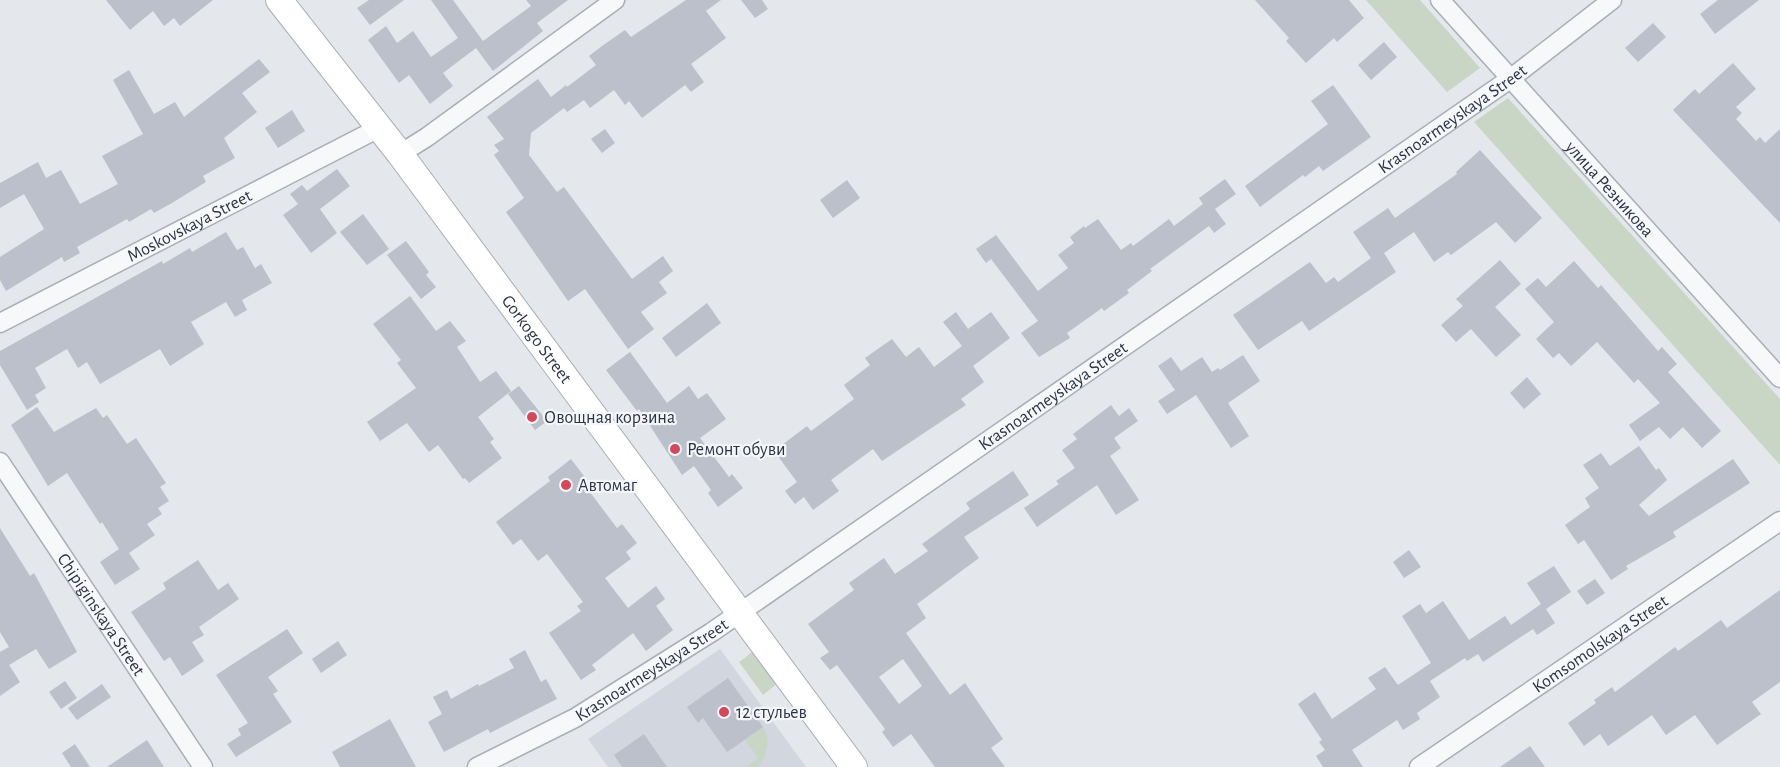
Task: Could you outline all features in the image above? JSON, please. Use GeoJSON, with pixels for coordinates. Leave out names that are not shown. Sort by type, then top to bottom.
{"type":"FeatureCollection","features":[{"type":"Feature","properties":{"kind":"main road","name":"Gorkogo Street"},"geometry":{"type":"LineString","coordinates":[[279,0],[400,154],[854,767]]}},
{"type":"Feature","properties":{"kind":"street"},"geometry":{"type":"LineString","coordinates":[[400,154],[428,137],[615,0]]}},
{"type":"Feature","properties":{"kind":"street","name":"улица Резникова"},"geometry":{"type":"LineString","coordinates":[[1440,0],[1780,378]]}},
{"type":"Feature","properties":{"kind":"street","name":"Krasnoarmeyskaya Street"},"geometry":{"type":"LineString","coordinates":[[477,767],[574,718],[738,613],[1510,79],[1612,0]]}},
{"type":"Feature","properties":{"kind":"street","name":"Moskovskaya Street"},"geometry":{"type":"LineString","coordinates":[[0,323],[379,128]]}},
{"type":"Feature","properties":{"kind":"street","name":"Chipiginskaya Street"},"geometry":{"type":"LineString","coordinates":[[0,462],[203,767]]}},
{"type":"Feature","properties":{"kind":"street","name":"Komsomolskaya Street"},"geometry":{"type":"LineString","coordinates":[[1419,767],[1780,521]]}},
{"type":"Feature","properties":{"kind":"shaded area"},"geometry":{"type":"Polygon","coordinates":[[[720,649],[806,767],[608,767],[588,739],[720,649]]]}},
{"type":"Feature","properties":{"kind":"green space"},"geometry":{"type":"Polygon","coordinates":[[[1366,0],[1420,0],[1480,68],[1447,92],[1366,0]]]}},
{"type":"Feature","properties":{"kind":"green space"},"geometry":{"type":"Polygon","coordinates":[[[1508,98],[1780,399],[1780,465],[1474,122],[1508,98]]]}},
{"type":"Feature","properties":{"kind":"green space"},"geometry":{"type":"Polygon","coordinates":[[[754,651],[778,683],[763,695],[739,662],[754,651]]]}},
{"type":"Feature","properties":{"kind":"green space"},"geometry":{"type":"Polygon","coordinates":[[[763,727],[768,742],[766,753],[757,767],[746,767],[758,758],[745,740],[763,727]]]}},
{"type":"Feature","properties":{"kind":"building"},"geometry":{"type":"Polygon","coordinates":[[[106,0],[213,0],[180,26],[174,18],[164,26],[153,11],[130,30],[106,0]]]}},
{"type":"Feature","properties":{"kind":"building"},"geometry":{"type":"Polygon","coordinates":[[[369,0],[404,0],[370,25],[357,8],[369,0]]]}},
{"type":"Feature","properties":{"kind":"building"},"geometry":{"type":"Polygon","coordinates":[[[431,0],[453,0],[483,41],[531,6],[526,0],[568,0],[537,23],[543,31],[493,71],[476,48],[443,73],[453,86],[430,104],[409,75],[399,83],[368,40],[386,26],[397,43],[413,31],[431,57],[458,38],[431,0]]]}},
{"type":"Feature","properties":{"kind":"building"},"geometry":{"type":"Polygon","coordinates":[[[686,0],[721,0],[706,11],[726,38],[691,64],[704,82],[691,92],[685,85],[642,118],[629,101],[625,105],[614,90],[590,108],[584,100],[567,112],[564,108],[531,133],[529,155],[557,192],[564,187],[632,279],[663,256],[673,271],[659,282],[667,293],[641,312],[654,329],[628,349],[585,289],[568,301],[506,212],[524,198],[494,155],[499,151],[494,145],[504,139],[487,117],[538,79],[551,97],[596,65],[589,56],[602,46],[625,30],[631,37],[686,0]]]}},
{"type":"Feature","properties":{"kind":"building"},"geometry":{"type":"Polygon","coordinates":[[[741,0],[762,0],[768,9],[755,18],[741,0]]]}},
{"type":"Feature","properties":{"kind":"building"},"geometry":{"type":"Polygon","coordinates":[[[1255,0],[1349,0],[1364,18],[1337,42],[1334,38],[1306,63],[1286,41],[1289,38],[1255,0]]]}},
{"type":"Feature","properties":{"kind":"building"},"geometry":{"type":"Polygon","coordinates":[[[1718,0],[1759,0],[1715,34],[1700,14],[1718,0]]]}},
{"type":"Feature","properties":{"kind":"building"},"geometry":{"type":"Polygon","coordinates":[[[1653,23],[1666,37],[1638,62],[1625,48],[1653,23]]]}},
{"type":"Feature","properties":{"kind":"building"},"geometry":{"type":"Polygon","coordinates":[[[1384,42],[1397,57],[1371,80],[1358,65],[1384,42]]]}},
{"type":"Feature","properties":{"kind":"building"},"geometry":{"type":"Polygon","coordinates":[[[259,59],[270,72],[242,93],[257,112],[224,138],[235,158],[203,176],[206,182],[172,203],[154,213],[151,209],[129,222],[127,219],[77,247],[80,253],[64,262],[62,257],[6,291],[0,280],[0,257],[44,229],[24,194],[0,208],[0,183],[38,162],[46,178],[61,170],[80,204],[118,184],[102,156],[143,134],[113,80],[129,70],[154,114],[175,102],[184,117],[259,59]]]}},
{"type":"Feature","properties":{"kind":"building"},"geometry":{"type":"Polygon","coordinates":[[[1733,63],[1756,89],[1736,107],[1742,113],[1736,119],[1756,141],[1760,137],[1765,143],[1780,129],[1780,223],[1673,110],[1695,89],[1699,94],[1733,63]]]}},
{"type":"Feature","properties":{"kind":"building"},"geometry":{"type":"Polygon","coordinates":[[[1333,85],[1371,137],[1323,171],[1319,166],[1305,177],[1303,175],[1260,207],[1245,186],[1328,124],[1311,101],[1333,85]]]}},
{"type":"Feature","properties":{"kind":"building"},"geometry":{"type":"Polygon","coordinates":[[[292,110],[305,131],[278,148],[265,128],[292,110]]]}},
{"type":"Feature","properties":{"kind":"building"},"geometry":{"type":"Polygon","coordinates":[[[605,129],[615,143],[602,153],[591,139],[605,129]]]}},
{"type":"Feature","properties":{"kind":"building"},"geometry":{"type":"Polygon","coordinates":[[[1480,150],[1542,218],[1515,243],[1496,222],[1451,255],[1448,252],[1434,262],[1414,232],[1384,253],[1396,272],[1309,331],[1302,321],[1258,350],[1233,315],[1310,262],[1326,283],[1334,277],[1338,282],[1371,258],[1353,232],[1388,208],[1395,218],[1457,174],[1456,172],[1480,150]]]}},
{"type":"Feature","properties":{"kind":"building"},"geometry":{"type":"Polygon","coordinates":[[[337,169],[350,186],[320,209],[337,233],[311,253],[283,215],[298,204],[290,194],[302,185],[307,191],[337,169]]]}},
{"type":"Feature","properties":{"kind":"building"},"geometry":{"type":"Polygon","coordinates":[[[1225,179],[1236,194],[1215,209],[1226,224],[1214,233],[1209,226],[1150,269],[1152,271],[1127,290],[1129,293],[1104,311],[1102,308],[1067,333],[1070,338],[1039,357],[1021,333],[1038,321],[991,259],[986,263],[976,249],[996,235],[1038,291],[1068,268],[1058,255],[1074,243],[1070,237],[1084,226],[1085,228],[1098,219],[1121,250],[1131,243],[1133,246],[1169,219],[1174,226],[1203,204],[1199,198],[1225,179]]]}},
{"type":"Feature","properties":{"kind":"building"},"geometry":{"type":"Polygon","coordinates":[[[847,180],[860,198],[833,218],[820,200],[847,180]]]}},
{"type":"Feature","properties":{"kind":"building"},"geometry":{"type":"Polygon","coordinates":[[[363,214],[389,249],[367,265],[340,232],[363,214]]]}},
{"type":"Feature","properties":{"kind":"building"},"geometry":{"type":"Polygon","coordinates":[[[226,232],[237,250],[243,247],[255,268],[261,264],[272,283],[242,300],[247,310],[235,317],[226,302],[191,322],[204,344],[170,366],[160,349],[100,384],[87,362],[78,368],[67,349],[35,368],[46,388],[35,395],[39,402],[27,410],[0,365],[0,351],[162,261],[163,264],[190,248],[192,252],[226,232]]]}},
{"type":"Feature","properties":{"kind":"building"},"geometry":{"type":"Polygon","coordinates":[[[406,241],[429,272],[426,275],[436,287],[421,299],[387,255],[406,241]]]}},
{"type":"Feature","properties":{"kind":"building"},"geometry":{"type":"Polygon","coordinates":[[[1500,260],[1521,284],[1495,307],[1521,335],[1496,357],[1471,329],[1456,342],[1441,325],[1463,306],[1456,299],[1500,260]]]}},
{"type":"Feature","properties":{"kind":"building"},"geometry":{"type":"Polygon","coordinates":[[[1574,261],[1598,288],[1601,285],[1658,351],[1662,347],[1677,364],[1668,372],[1721,431],[1702,448],[1683,427],[1670,439],[1659,427],[1640,441],[1629,425],[1660,403],[1638,379],[1634,383],[1597,342],[1571,366],[1559,353],[1553,358],[1536,339],[1554,322],[1525,289],[1538,278],[1546,287],[1574,261]]]}},
{"type":"Feature","properties":{"kind":"building"},"geometry":{"type":"Polygon","coordinates":[[[410,296],[436,331],[450,321],[466,341],[457,347],[480,382],[496,371],[511,391],[478,417],[494,439],[490,442],[502,458],[469,483],[465,478],[463,479],[438,445],[429,452],[407,423],[380,441],[367,422],[416,388],[397,363],[401,360],[373,324],[410,296]]]}},
{"type":"Feature","properties":{"kind":"building"},"geometry":{"type":"Polygon","coordinates":[[[707,303],[721,323],[676,357],[662,338],[707,303]]]}},
{"type":"Feature","properties":{"kind":"building"},"geometry":{"type":"Polygon","coordinates":[[[956,312],[968,329],[991,312],[1010,338],[973,366],[984,382],[961,399],[966,405],[882,461],[873,449],[831,480],[839,491],[813,510],[804,497],[795,504],[785,491],[797,482],[774,451],[807,426],[811,431],[854,399],[844,385],[870,365],[865,358],[892,339],[906,357],[919,347],[934,367],[962,346],[943,322],[956,312]]]}},
{"type":"Feature","properties":{"kind":"building"},"geometry":{"type":"Polygon","coordinates":[[[630,352],[667,403],[689,386],[698,399],[707,393],[726,419],[700,438],[729,477],[732,474],[743,488],[718,507],[708,493],[711,490],[694,466],[682,475],[639,409],[637,411],[606,370],[630,352]]]}},
{"type":"Feature","properties":{"kind":"building"},"geometry":{"type":"Polygon","coordinates":[[[1243,355],[1260,381],[1228,403],[1249,436],[1231,448],[1196,395],[1167,414],[1158,401],[1175,390],[1158,366],[1171,357],[1181,371],[1202,357],[1212,372],[1218,368],[1220,370],[1243,355]]]}},
{"type":"Feature","properties":{"kind":"building"},"geometry":{"type":"Polygon","coordinates":[[[1527,377],[1541,394],[1524,409],[1510,393],[1527,377]]]}},
{"type":"Feature","properties":{"kind":"building"},"geometry":{"type":"Polygon","coordinates":[[[519,386],[547,421],[535,430],[508,394],[519,386]]]}},
{"type":"Feature","properties":{"kind":"building"},"geometry":{"type":"Polygon","coordinates":[[[1111,405],[1119,416],[1129,408],[1138,421],[1114,438],[1121,448],[1110,456],[1139,500],[1116,515],[1097,485],[1037,527],[1024,508],[1059,484],[1056,481],[1075,468],[1062,450],[1077,439],[1073,434],[1111,405]]]}},
{"type":"Feature","properties":{"kind":"building"},"geometry":{"type":"Polygon","coordinates":[[[37,407],[54,432],[96,408],[103,418],[107,415],[127,444],[136,438],[166,483],[160,487],[169,501],[158,508],[162,514],[147,524],[155,535],[129,553],[140,569],[115,585],[100,562],[119,549],[102,522],[100,524],[67,473],[48,486],[11,425],[37,407]]]}},
{"type":"Feature","properties":{"kind":"building"},"geometry":{"type":"Polygon","coordinates":[[[1639,446],[1656,470],[1659,468],[1667,480],[1639,505],[1649,516],[1733,459],[1750,483],[1673,532],[1676,537],[1626,566],[1628,569],[1611,580],[1584,540],[1578,544],[1565,525],[1590,507],[1585,498],[1599,488],[1583,465],[1601,453],[1610,466],[1639,446]]]}},
{"type":"Feature","properties":{"kind":"building"},"geometry":{"type":"Polygon","coordinates":[[[571,459],[584,476],[580,479],[617,528],[622,524],[637,543],[626,552],[631,559],[605,578],[628,608],[656,586],[665,599],[656,606],[673,630],[646,651],[633,633],[592,665],[596,670],[581,680],[549,633],[581,611],[577,606],[583,602],[547,554],[538,561],[521,539],[513,545],[496,522],[550,481],[548,477],[571,459]]]}},
{"type":"Feature","properties":{"kind":"building"},"geometry":{"type":"Polygon","coordinates":[[[1013,471],[1029,495],[964,537],[979,558],[917,604],[926,618],[906,633],[950,695],[965,683],[1003,739],[991,748],[1005,767],[935,767],[911,734],[893,747],[882,732],[885,729],[837,665],[830,670],[820,658],[829,652],[808,624],[854,590],[849,583],[884,558],[895,574],[928,551],[922,544],[970,509],[966,503],[1013,471]],[[903,659],[879,677],[899,704],[922,686],[903,659]]]}},
{"type":"Feature","properties":{"kind":"building"},"geometry":{"type":"Polygon","coordinates":[[[0,528],[30,576],[34,573],[77,652],[49,669],[36,649],[9,665],[20,682],[0,696],[0,652],[9,647],[0,632],[0,528]]]}},
{"type":"Feature","properties":{"kind":"building"},"geometry":{"type":"Polygon","coordinates":[[[1409,550],[1421,567],[1404,578],[1393,562],[1409,550]]]}},
{"type":"Feature","properties":{"kind":"building"},"geometry":{"type":"Polygon","coordinates":[[[198,560],[218,590],[228,583],[239,599],[199,627],[204,635],[192,642],[204,661],[182,676],[170,657],[164,661],[131,612],[166,589],[163,583],[198,560]]]}},
{"type":"Feature","properties":{"kind":"building"},"geometry":{"type":"Polygon","coordinates":[[[1554,566],[1571,592],[1546,609],[1555,623],[1537,635],[1533,629],[1483,662],[1478,654],[1467,661],[1465,658],[1430,681],[1440,697],[1417,713],[1420,719],[1403,730],[1397,720],[1352,750],[1363,767],[1323,767],[1316,756],[1325,750],[1319,742],[1322,740],[1298,704],[1315,692],[1332,719],[1376,689],[1368,678],[1385,667],[1398,685],[1431,663],[1402,616],[1420,604],[1426,613],[1443,601],[1469,640],[1505,616],[1511,625],[1541,604],[1527,583],[1554,566]]]}},
{"type":"Feature","properties":{"kind":"building"},"geometry":{"type":"Polygon","coordinates":[[[1595,579],[1605,593],[1587,605],[1577,591],[1595,579]]]}},
{"type":"Feature","properties":{"kind":"building"},"geometry":{"type":"Polygon","coordinates":[[[1780,590],[1780,682],[1752,702],[1761,714],[1717,745],[1695,715],[1666,735],[1652,715],[1608,746],[1600,734],[1584,746],[1568,723],[1596,703],[1594,700],[1612,687],[1615,692],[1675,647],[1678,651],[1721,620],[1727,628],[1780,590]]]}},
{"type":"Feature","properties":{"kind":"building"},"geometry":{"type":"Polygon","coordinates":[[[287,629],[303,653],[268,677],[278,691],[273,694],[292,722],[236,757],[227,744],[241,735],[238,729],[248,723],[216,675],[287,629]]]}},
{"type":"Feature","properties":{"kind":"building"},"geometry":{"type":"Polygon","coordinates":[[[338,641],[347,655],[321,673],[312,659],[338,641]]]}},
{"type":"Feature","properties":{"kind":"building"},"geometry":{"type":"Polygon","coordinates":[[[525,650],[541,682],[546,679],[557,699],[490,733],[488,729],[444,752],[428,722],[442,714],[433,697],[447,690],[451,699],[478,684],[479,686],[514,668],[509,659],[525,650]]]}},
{"type":"Feature","properties":{"kind":"building"},"geometry":{"type":"Polygon","coordinates":[[[728,678],[763,727],[727,752],[703,718],[698,723],[687,707],[728,678]]]}},
{"type":"Feature","properties":{"kind":"building"},"geometry":{"type":"Polygon","coordinates":[[[65,681],[77,698],[61,709],[49,692],[65,681]]]}},
{"type":"Feature","properties":{"kind":"building"},"geometry":{"type":"Polygon","coordinates":[[[102,684],[111,697],[77,720],[68,708],[102,684]]]}},
{"type":"Feature","properties":{"kind":"building"},"geometry":{"type":"Polygon","coordinates":[[[390,719],[416,767],[340,767],[332,752],[390,719]]]}},
{"type":"Feature","properties":{"kind":"building"},"geometry":{"type":"Polygon","coordinates":[[[644,734],[667,767],[622,767],[614,755],[644,734]]]}},
{"type":"Feature","properties":{"kind":"building"},"geometry":{"type":"Polygon","coordinates":[[[147,740],[164,767],[107,767],[147,740]]]}},
{"type":"Feature","properties":{"kind":"building"},"geometry":{"type":"Polygon","coordinates":[[[75,744],[90,767],[71,767],[62,753],[75,744]]]}},
{"type":"Feature","properties":{"kind":"building"},"geometry":{"type":"Polygon","coordinates":[[[1530,746],[1545,767],[1500,767],[1530,746]]]}},
{"type":"Feature","properties":{"kind":"place","name":"Овощная корзина"},"geometry":{"type":"Point","coordinates":[532,417]}},
{"type":"Feature","properties":{"kind":"place","name":"Ремонт обуви"},"geometry":{"type":"Point","coordinates":[675,449]}},
{"type":"Feature","properties":{"kind":"place","name":"Автомаг"},"geometry":{"type":"Point","coordinates":[566,485]}},
{"type":"Feature","properties":{"kind":"place","name":"12 стульев"},"geometry":{"type":"Point","coordinates":[724,712]}}]}
